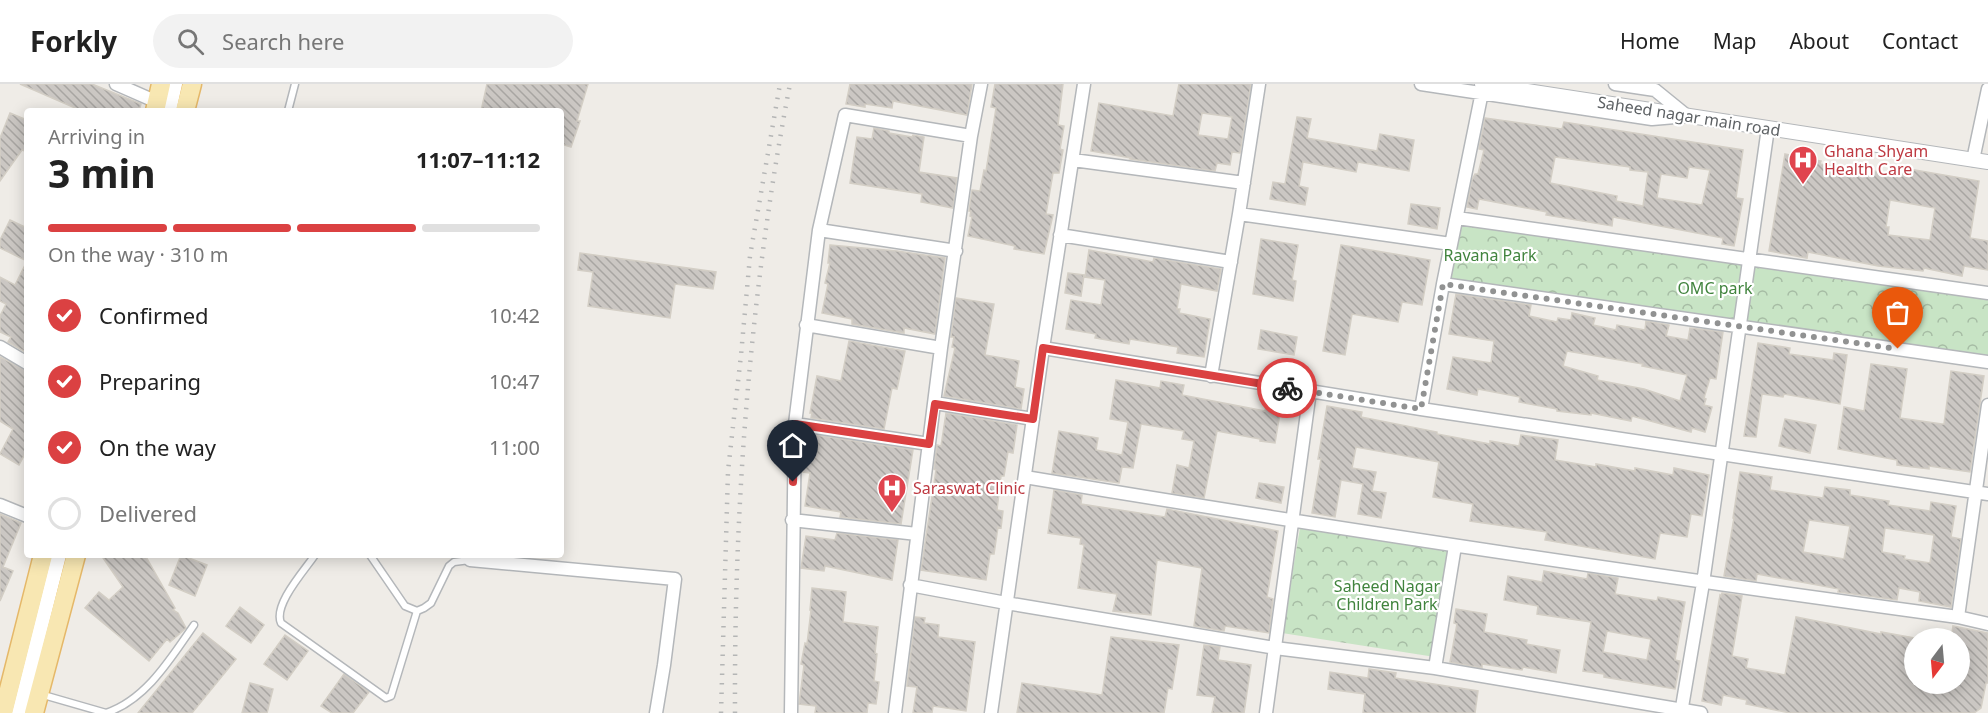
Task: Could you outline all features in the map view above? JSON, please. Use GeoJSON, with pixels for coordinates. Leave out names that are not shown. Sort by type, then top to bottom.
{"type":"FeatureCollection","features":[{"type":"Feature","properties":{"kind":"main road"},"geometry":{"type":"LineString","coordinates":[[186,108],[192,84]]}},
{"type":"Feature","properties":{"kind":"main road"},"geometry":{"type":"LineString","coordinates":[[3,713],[5,679],[42,558]]}},
{"type":"Feature","properties":{"kind":"main road"},"geometry":{"type":"LineString","coordinates":[[34,713],[75,558]]}},
{"type":"Feature","properties":{"kind":"street"},"geometry":{"type":"LineString","coordinates":[[116,84],[160,102],[176,84]]}},
{"type":"Feature","properties":{"kind":"street"},"geometry":{"type":"LineString","coordinates":[[895,713],[941,348],[981,84]]}},
{"type":"Feature","properties":{"kind":"street"},"geometry":{"type":"LineString","coordinates":[[991,713],[1043,348],[1084,84]]}},
{"type":"Feature","properties":{"kind":"street"},"geometry":{"type":"LineString","coordinates":[[1211,376],[1259,84]]}},
{"type":"Feature","properties":{"kind":"street"},"geometry":{"type":"LineString","coordinates":[[1421,84],[1482,88],[1652,119],[1687,116]]}},
{"type":"Feature","properties":{"kind":"street"},"geometry":{"type":"LineString","coordinates":[[1615,84],[1655,90],[1687,116]]}},
{"type":"Feature","properties":{"kind":"street"},"geometry":{"type":"LineString","coordinates":[[1421,409],[1482,88]]}},
{"type":"Feature","properties":{"kind":"street","name":"Saheed nagar main road"},"geometry":{"type":"LineString","coordinates":[[1482,88],[1533,92],[1988,162]]}},
{"type":"Feature","properties":{"kind":"street"},"geometry":{"type":"LineString","coordinates":[[1973,160],[1988,89]]}},
{"type":"Feature","properties":{"kind":"street"},"geometry":{"type":"LineString","coordinates":[[791,713],[795,424],[819,230],[845,115],[972,136]]}},
{"type":"Feature","properties":{"kind":"street"},"geometry":{"type":"LineString","coordinates":[[1681,712],[1703,583],[1768,128]]}},
{"type":"Feature","properties":{"kind":"street"},"geometry":{"type":"LineString","coordinates":[[1073,160],[1244,183]]}},
{"type":"Feature","properties":{"kind":"street"},"geometry":{"type":"LineString","coordinates":[[1239,214],[1451,244]]}},
{"type":"Feature","properties":{"kind":"street"},"geometry":{"type":"LineString","coordinates":[[1457,218],[1988,293]]}},
{"type":"Feature","properties":{"kind":"street"},"geometry":{"type":"LineString","coordinates":[[819,230],[956,251]]}},
{"type":"Feature","properties":{"kind":"street"},"geometry":{"type":"LineString","coordinates":[[1060,235],[1231,262]]}},
{"type":"Feature","properties":{"kind":"street"},"geometry":{"type":"LineString","coordinates":[[1443,284],[1988,362]]}},
{"type":"Feature","properties":{"kind":"street"},"geometry":{"type":"LineString","coordinates":[[806,325],[941,348]]}},
{"type":"Feature","properties":{"kind":"street"},"geometry":{"type":"LineString","coordinates":[[0,347],[24,361]]}},
{"type":"Feature","properties":{"kind":"street"},"geometry":{"type":"LineString","coordinates":[[1043,348],[1421,409],[1982,493]]}},
{"type":"Feature","properties":{"kind":"street"},"geometry":{"type":"LineString","coordinates":[[1266,713],[1310,391]]}},
{"type":"Feature","properties":{"kind":"street"},"geometry":{"type":"LineString","coordinates":[[935,404],[1033,419]]}},
{"type":"Feature","properties":{"kind":"street"},"geometry":{"type":"LineString","coordinates":[[1958,617],[1982,493],[1988,405]]}},
{"type":"Feature","properties":{"kind":"street"},"geometry":{"type":"LineString","coordinates":[[795,424],[929,444]]}},
{"type":"Feature","properties":{"kind":"street"},"geometry":{"type":"LineString","coordinates":[[1025,477],[1293,522],[1703,583],[1958,617],[1988,624]]}},
{"type":"Feature","properties":{"kind":"street"},"geometry":{"type":"LineString","coordinates":[[0,505],[24,515]]}},
{"type":"Feature","properties":{"kind":"street"},"geometry":{"type":"LineString","coordinates":[[792,520],[917,534]]}},
{"type":"Feature","properties":{"kind":"street"},"geometry":{"type":"LineString","coordinates":[[1436,668],[1455,546]]}},
{"type":"Feature","properties":{"kind":"street"},"geometry":{"type":"LineString","coordinates":[[19,713],[57,558]]}},
{"type":"Feature","properties":{"kind":"street"},"geometry":{"type":"LineString","coordinates":[[470,560],[675,579],[656,713]]}},
{"type":"Feature","properties":{"kind":"street"},"geometry":{"type":"LineString","coordinates":[[910,585],[1275,648],[1436,668],[1681,712],[1701,713]]}},
{"type":"Feature","properties":{"kind":"lane"},"geometry":{"type":"LineString","coordinates":[[289,108],[295,84]]}},
{"type":"Feature","properties":{"kind":"lane"},"geometry":{"type":"LineString","coordinates":[[313,558],[283,602],[279,617],[281,623],[386,698],[390,696],[417,611]]}},
{"type":"Feature","properties":{"kind":"lane"},"geometry":{"type":"LineString","coordinates":[[372,558],[405,606],[417,611],[431,603],[449,566],[454,562],[470,560]]}},
{"type":"Feature","properties":{"kind":"lane"},"geometry":{"type":"LineString","coordinates":[[39,694],[106,713],[119,709],[145,688],[165,666],[194,625]]}},
{"type":"Feature","properties":{"kind":"green space","name":"OMC park"},"geometry":{"type":"Polygon","coordinates":[[[1456,223],[1988,289],[1988,362],[1443,284],[1456,223]]]}},
{"type":"Feature","properties":{"kind":"green space","name":"Saheed Nagar Children Park"},"geometry":{"type":"Polygon","coordinates":[[[1300,528],[1453,551],[1435,657],[1282,633],[1300,528]]]}},
{"type":"Feature","properties":{"kind":"building"},"geometry":{"type":"Polygon","coordinates":[[[20,84],[92,84],[141,104],[140,108],[75,108],[20,84]]]}},
{"type":"Feature","properties":{"kind":"building"},"geometry":{"type":"Polygon","coordinates":[[[487,84],[588,84],[577,121],[580,121],[571,147],[564,145],[564,108],[482,108],[487,84]]]}},
{"type":"Feature","properties":{"kind":"building"},"geometry":{"type":"Polygon","coordinates":[[[850,84],[972,84],[967,115],[893,101],[892,108],[846,104],[850,84]]]}},
{"type":"Feature","properties":{"kind":"building"},"geometry":{"type":"Polygon","coordinates":[[[995,84],[1063,84],[1058,125],[1064,126],[1060,149],[1063,150],[1059,173],[1053,173],[1046,214],[1053,215],[1044,254],[1014,249],[1015,246],[968,236],[972,217],[969,211],[972,190],[980,191],[984,170],[986,171],[996,108],[991,107],[995,84]]]}},
{"type":"Feature","properties":{"kind":"building"},"geometry":{"type":"Polygon","coordinates":[[[1179,84],[1251,84],[1240,153],[1232,152],[1230,165],[1217,163],[1215,171],[1091,151],[1099,103],[1173,116],[1179,84]],[[1202,113],[1198,135],[1228,139],[1232,117],[1202,113]]]}},
{"type":"Feature","properties":{"kind":"building"},"geometry":{"type":"Polygon","coordinates":[[[10,113],[24,119],[24,151],[22,150],[0,181],[0,138],[10,113]]]}},
{"type":"Feature","properties":{"kind":"building"},"geometry":{"type":"Polygon","coordinates":[[[1297,117],[1311,119],[1307,138],[1377,151],[1380,134],[1414,140],[1409,171],[1358,162],[1356,172],[1303,162],[1299,186],[1308,188],[1305,205],[1270,199],[1273,182],[1285,184],[1297,117]]]}},
{"type":"Feature","properties":{"kind":"building"},"geometry":{"type":"Polygon","coordinates":[[[1485,118],[1562,129],[1564,122],[1743,150],[1736,198],[1743,199],[1734,246],[1722,244],[1723,238],[1613,217],[1612,226],[1546,215],[1547,212],[1479,199],[1477,209],[1467,207],[1472,180],[1475,174],[1478,174],[1484,150],[1479,149],[1485,118]],[[1555,157],[1550,183],[1617,196],[1616,201],[1643,206],[1648,172],[1630,170],[1630,167],[1555,157]],[[1689,167],[1687,178],[1661,174],[1657,198],[1702,205],[1710,170],[1689,167]]]}},
{"type":"Feature","properties":{"kind":"building"},"geometry":{"type":"Polygon","coordinates":[[[874,128],[889,131],[889,133],[924,137],[919,172],[957,178],[953,208],[921,202],[922,194],[850,183],[857,137],[872,139],[874,128]]]}},
{"type":"Feature","properties":{"kind":"building"},"geometry":{"type":"Polygon","coordinates":[[[1785,154],[1821,161],[1820,164],[1868,172],[1868,170],[1902,176],[1904,168],[1979,181],[1970,238],[1988,241],[1988,270],[1964,266],[1962,276],[1924,268],[1923,271],[1878,266],[1808,252],[1807,258],[1769,251],[1785,154]],[[1890,200],[1886,227],[1889,227],[1888,235],[1930,240],[1935,208],[1890,200]]]}},
{"type":"Feature","properties":{"kind":"building"},"geometry":{"type":"Polygon","coordinates":[[[1411,204],[1440,208],[1437,229],[1408,224],[1411,204]]]}},
{"type":"Feature","properties":{"kind":"building"},"geometry":{"type":"Polygon","coordinates":[[[10,220],[24,227],[24,260],[0,248],[0,240],[10,220]]]}},
{"type":"Feature","properties":{"kind":"building"},"geometry":{"type":"Polygon","coordinates":[[[1261,239],[1298,245],[1292,280],[1296,281],[1293,301],[1253,294],[1261,239]]]}},
{"type":"Feature","properties":{"kind":"building"},"geometry":{"type":"Polygon","coordinates":[[[830,245],[945,258],[935,334],[904,328],[904,333],[852,324],[852,319],[822,313],[828,284],[825,283],[830,263],[828,263],[830,245]]]}},
{"type":"Feature","properties":{"kind":"building"},"geometry":{"type":"Polygon","coordinates":[[[1341,245],[1430,260],[1422,305],[1402,302],[1398,322],[1352,314],[1345,355],[1323,351],[1341,245]]]}},
{"type":"Feature","properties":{"kind":"building"},"geometry":{"type":"Polygon","coordinates":[[[1089,250],[1153,262],[1154,258],[1221,269],[1217,291],[1181,284],[1177,309],[1180,309],[1179,313],[1210,319],[1204,357],[1177,353],[1178,347],[1130,339],[1129,344],[1095,338],[1096,334],[1066,329],[1071,300],[1101,305],[1105,280],[1085,277],[1089,250]]]}},
{"type":"Feature","properties":{"kind":"building"},"geometry":{"type":"Polygon","coordinates":[[[580,253],[716,272],[713,289],[675,284],[670,318],[588,306],[593,272],[578,270],[580,253]]]}},
{"type":"Feature","properties":{"kind":"building"},"geometry":{"type":"Polygon","coordinates":[[[24,267],[24,351],[8,342],[11,337],[0,332],[0,316],[6,304],[0,301],[0,277],[15,285],[24,267]]]}},
{"type":"Feature","properties":{"kind":"building"},"geometry":{"type":"Polygon","coordinates":[[[1068,273],[1084,275],[1081,296],[1065,293],[1068,273]]]}},
{"type":"Feature","properties":{"kind":"building"},"geometry":{"type":"Polygon","coordinates":[[[1456,294],[1531,305],[1529,316],[1557,322],[1558,318],[1571,320],[1572,313],[1595,318],[1593,325],[1616,330],[1617,325],[1645,330],[1646,321],[1669,325],[1666,336],[1688,340],[1690,328],[1723,332],[1716,379],[1710,378],[1704,398],[1706,399],[1704,405],[1712,407],[1705,432],[1692,428],[1691,432],[1632,416],[1631,421],[1591,413],[1591,415],[1557,411],[1557,409],[1519,402],[1520,397],[1478,389],[1477,395],[1447,389],[1453,357],[1491,363],[1494,341],[1449,334],[1456,294]],[[1567,351],[1563,366],[1598,376],[1597,380],[1644,389],[1680,401],[1687,375],[1642,366],[1643,364],[1567,351]]]}},
{"type":"Feature","properties":{"kind":"building"},"geometry":{"type":"Polygon","coordinates":[[[956,298],[994,304],[985,355],[1019,361],[1015,387],[1024,389],[1021,409],[944,396],[955,348],[952,347],[954,337],[951,337],[956,298]]]}},
{"type":"Feature","properties":{"kind":"building"},"geometry":{"type":"Polygon","coordinates":[[[1261,330],[1297,337],[1294,355],[1258,349],[1261,330]]]}},
{"type":"Feature","properties":{"kind":"building"},"geometry":{"type":"Polygon","coordinates":[[[849,341],[905,351],[897,389],[892,388],[884,429],[811,418],[817,376],[841,381],[849,341]]]}},
{"type":"Feature","properties":{"kind":"building"},"geometry":{"type":"Polygon","coordinates":[[[1758,343],[1790,348],[1789,354],[1833,360],[1834,353],[1847,355],[1840,404],[1784,394],[1783,397],[1762,394],[1756,437],[1744,436],[1758,343]]]}},
{"type":"Feature","properties":{"kind":"building"},"geometry":{"type":"Polygon","coordinates":[[[0,357],[24,369],[24,456],[19,465],[0,454],[13,429],[0,421],[0,357]]]}},
{"type":"Feature","properties":{"kind":"building"},"geometry":{"type":"Polygon","coordinates":[[[1871,364],[1907,369],[1900,418],[1942,424],[1944,424],[1951,371],[1984,376],[1970,472],[1929,466],[1929,469],[1897,465],[1897,460],[1838,449],[1844,407],[1864,411],[1871,364]]]}},
{"type":"Feature","properties":{"kind":"building"},"geometry":{"type":"Polygon","coordinates":[[[1116,380],[1160,388],[1161,381],[1184,385],[1182,395],[1265,411],[1267,399],[1282,401],[1275,443],[1217,431],[1204,498],[1172,493],[1177,465],[1189,468],[1194,441],[1182,439],[1184,431],[1141,424],[1133,468],[1122,467],[1119,483],[1052,473],[1059,431],[1098,438],[1096,450],[1122,455],[1128,422],[1110,419],[1116,380]]]}},
{"type":"Feature","properties":{"kind":"building"},"geometry":{"type":"Polygon","coordinates":[[[1327,406],[1362,412],[1361,417],[1490,444],[1490,441],[1519,446],[1521,435],[1558,440],[1555,460],[1635,471],[1635,468],[1673,475],[1674,468],[1709,475],[1702,516],[1691,514],[1687,537],[1660,533],[1655,559],[1545,540],[1547,532],[1470,521],[1473,504],[1433,497],[1439,462],[1356,447],[1352,468],[1376,472],[1372,491],[1386,493],[1381,518],[1358,514],[1363,484],[1341,480],[1335,517],[1312,513],[1327,406]]]}},
{"type":"Feature","properties":{"kind":"building"},"geometry":{"type":"Polygon","coordinates":[[[946,413],[1017,425],[1013,453],[1008,452],[1004,476],[1001,476],[997,510],[1003,511],[1001,528],[998,527],[994,554],[990,554],[986,580],[921,570],[936,470],[934,469],[937,445],[941,446],[946,413]]]}},
{"type":"Feature","properties":{"kind":"building"},"geometry":{"type":"Polygon","coordinates":[[[1785,419],[1816,425],[1810,453],[1779,446],[1785,419]]]}},
{"type":"Feature","properties":{"kind":"building"},"geometry":{"type":"Polygon","coordinates":[[[809,434],[913,450],[901,524],[840,517],[841,512],[805,506],[810,473],[803,472],[809,434]]]}},
{"type":"Feature","properties":{"kind":"building"},"geometry":{"type":"Polygon","coordinates":[[[1740,472],[1772,477],[1770,490],[1823,498],[1825,487],[1850,490],[1850,495],[1889,501],[1888,505],[1930,511],[1931,502],[1956,506],[1951,537],[1961,539],[1951,607],[1919,601],[1920,592],[1899,588],[1897,600],[1838,592],[1839,589],[1757,574],[1756,581],[1724,576],[1740,472]],[[1809,520],[1803,552],[1844,559],[1850,526],[1809,520]],[[1885,528],[1882,552],[1905,556],[1904,559],[1930,563],[1934,535],[1885,528]]]}},
{"type":"Feature","properties":{"kind":"building"},"geometry":{"type":"Polygon","coordinates":[[[1259,483],[1284,487],[1281,503],[1256,498],[1259,483]]]}},
{"type":"Feature","properties":{"kind":"building"},"geometry":{"type":"Polygon","coordinates":[[[1054,490],[1082,495],[1081,504],[1165,517],[1167,509],[1278,531],[1267,597],[1273,599],[1269,633],[1225,626],[1224,631],[1194,626],[1202,568],[1157,560],[1151,615],[1113,611],[1117,594],[1078,588],[1084,545],[1080,544],[1081,538],[1048,533],[1054,490]]]}},
{"type":"Feature","properties":{"kind":"building"},"geometry":{"type":"Polygon","coordinates":[[[0,514],[21,523],[3,567],[13,571],[0,601],[0,514]]]}},
{"type":"Feature","properties":{"kind":"building"},"geometry":{"type":"Polygon","coordinates":[[[837,533],[898,540],[892,580],[825,566],[824,571],[801,568],[806,536],[835,540],[837,533]]]}},
{"type":"Feature","properties":{"kind":"building"},"geometry":{"type":"Polygon","coordinates":[[[103,558],[147,558],[175,608],[173,610],[178,613],[186,628],[170,642],[167,639],[149,661],[85,608],[99,592],[109,600],[123,587],[103,558]]]}},
{"type":"Feature","properties":{"kind":"building"},"geometry":{"type":"Polygon","coordinates":[[[180,558],[189,558],[207,565],[195,596],[169,585],[180,558]]]}},
{"type":"Feature","properties":{"kind":"building"},"geometry":{"type":"Polygon","coordinates":[[[1544,571],[1587,579],[1588,573],[1618,578],[1615,594],[1657,601],[1658,597],[1685,602],[1675,660],[1680,661],[1675,689],[1604,677],[1604,674],[1583,671],[1591,622],[1537,614],[1538,606],[1504,600],[1508,576],[1542,582],[1544,571]],[[1607,631],[1603,652],[1647,660],[1651,639],[1607,631]]]}},
{"type":"Feature","properties":{"kind":"building"},"geometry":{"type":"Polygon","coordinates":[[[812,588],[846,592],[843,622],[878,627],[874,681],[879,682],[876,704],[868,703],[867,713],[815,713],[816,706],[799,704],[804,665],[801,664],[805,643],[807,644],[812,588]]]}},
{"type":"Feature","properties":{"kind":"building"},"geometry":{"type":"Polygon","coordinates":[[[1722,593],[1742,596],[1732,656],[1748,659],[1746,668],[1785,675],[1796,617],[1881,634],[1881,632],[1904,636],[1904,694],[1970,694],[1970,629],[1988,633],[1988,683],[1986,683],[1981,708],[1974,713],[1790,713],[1746,704],[1747,700],[1723,695],[1721,705],[1702,701],[1722,593]]]}},
{"type":"Feature","properties":{"kind":"building"},"geometry":{"type":"Polygon","coordinates":[[[240,607],[264,625],[251,643],[226,626],[240,607]]]}},
{"type":"Feature","properties":{"kind":"building"},"geometry":{"type":"Polygon","coordinates":[[[1456,609],[1487,614],[1484,632],[1527,640],[1526,644],[1560,650],[1556,673],[1523,667],[1522,670],[1482,664],[1482,668],[1450,662],[1457,624],[1454,623],[1456,609]]]}},
{"type":"Feature","properties":{"kind":"building"},"geometry":{"type":"Polygon","coordinates":[[[915,617],[925,618],[924,623],[939,625],[938,637],[975,642],[966,711],[933,706],[932,713],[913,713],[917,687],[907,686],[915,617]]]}},
{"type":"Feature","properties":{"kind":"building"},"geometry":{"type":"Polygon","coordinates":[[[203,633],[236,659],[192,713],[138,713],[203,633]]]}},
{"type":"Feature","properties":{"kind":"building"},"geometry":{"type":"Polygon","coordinates":[[[285,635],[308,651],[287,680],[264,664],[285,635]]]}},
{"type":"Feature","properties":{"kind":"building"},"geometry":{"type":"Polygon","coordinates":[[[1111,637],[1179,645],[1172,689],[1168,688],[1164,713],[1017,713],[1022,683],[1102,695],[1111,637]]]}},
{"type":"Feature","properties":{"kind":"building"},"geometry":{"type":"Polygon","coordinates":[[[1204,645],[1220,647],[1218,660],[1251,665],[1244,713],[1212,713],[1215,697],[1197,695],[1204,645]]]}},
{"type":"Feature","properties":{"kind":"building"},"geometry":{"type":"Polygon","coordinates":[[[1369,669],[1396,673],[1395,678],[1478,691],[1475,713],[1363,713],[1365,694],[1328,689],[1330,672],[1368,678],[1369,669]]]}},
{"type":"Feature","properties":{"kind":"building"},"geometry":{"type":"Polygon","coordinates":[[[344,674],[369,692],[353,713],[332,713],[321,706],[344,674]]]}},
{"type":"Feature","properties":{"kind":"building"},"geometry":{"type":"Polygon","coordinates":[[[250,683],[273,689],[267,713],[242,713],[250,683]]]}},
{"type":"Feature","properties":{"kind":"railway"},"geometry":{"type":"LineString","coordinates":[[721,713],[728,471],[750,256],[780,84]]}},
{"type":"Feature","properties":{"kind":"railway"},"geometry":{"type":"LineString","coordinates":[[735,713],[735,634],[741,476],[747,397],[764,240],[790,84]]}},
{"type":"Feature","properties":{"kind":"way so far"},"geometry":{"type":"LineString","coordinates":[[1287,388],[1421,409],[1443,284],[1898,349]]}},
{"type":"Feature","properties":{"kind":"place","name":"Ghana Shyam Health Care"},"geometry":{"type":"Point","coordinates":[1803,186]}},
{"type":"Feature","properties":{"kind":"place","name":"Saraswat Clinic"},"geometry":{"type":"Point","coordinates":[892,514]}},
{"type":"Feature","properties":{"kind":"route"},"geometry":{"type":"LineString","coordinates":[[793,482],[795,424],[929,444],[935,404],[1033,419],[1043,348],[1287,388]]}},
{"type":"Feature","properties":{"kind":"park label","name":"Ravana Park"},"geometry":{"type":"Point","coordinates":[1490,255]}}]}
